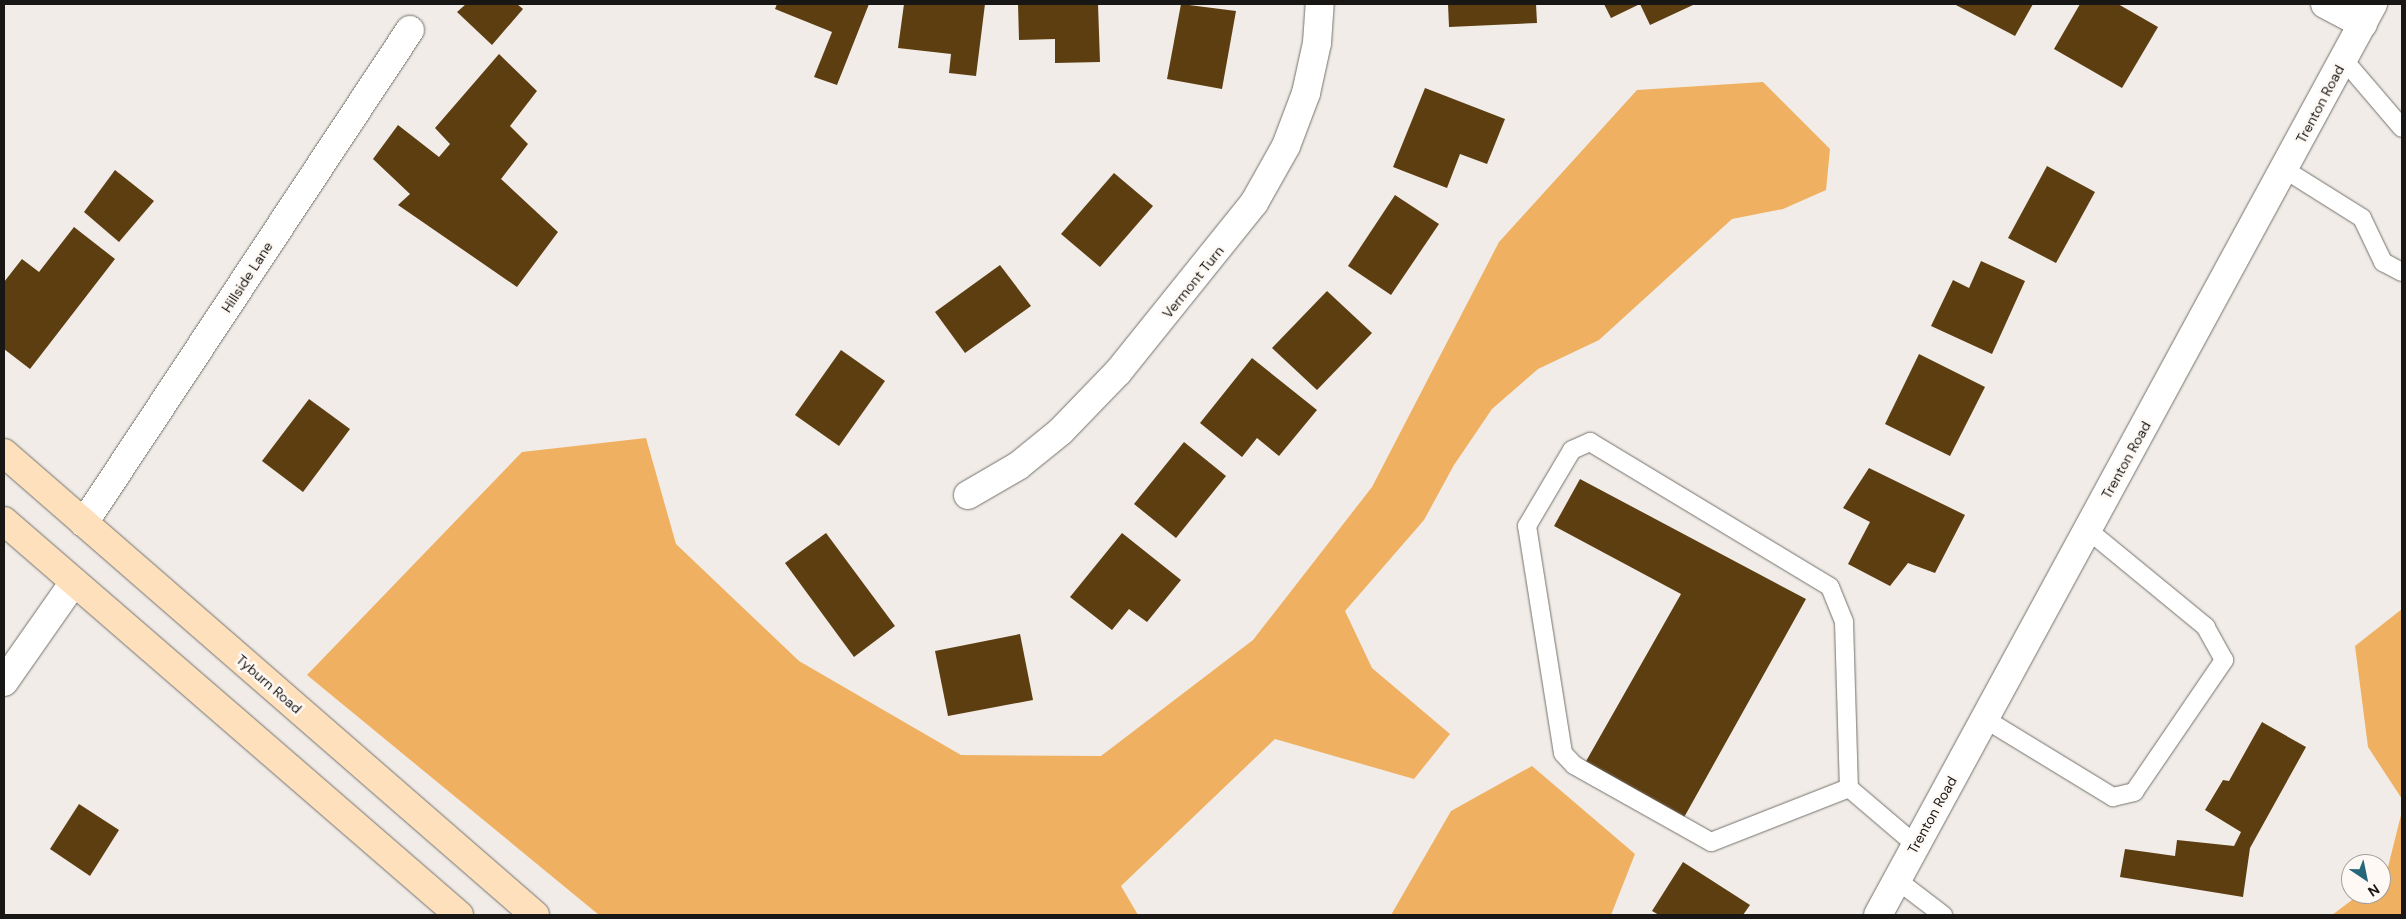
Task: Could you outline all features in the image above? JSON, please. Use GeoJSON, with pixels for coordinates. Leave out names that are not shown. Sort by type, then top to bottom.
{"type":"FeatureCollection","features":[{"type":"Feature","properties":{"kind":"main road","name":"Tyburn Road"},"geometry":{"type":"LineString","coordinates":[[4,454],[535,915]]}},
{"type":"Feature","properties":{"kind":"main road"},"geometry":{"type":"LineString","coordinates":[[4,521],[459,915]]}},
{"type":"Feature","properties":{"kind":"street","name":"Vermont Turn"},"geometry":{"type":"LineString","coordinates":[[968,495],[1018,466],[1061,431],[1118,372],[1254,203],[1286,146],[1306,93],[1317,43],[1320,4]]}},
{"type":"Feature","properties":{"kind":"street"},"geometry":{"type":"LineString","coordinates":[[2325,4],[2368,14]]}},
{"type":"Feature","properties":{"kind":"street","name":"Trenton Road"},"geometry":{"type":"LineString","coordinates":[[1878,915],[2368,14]]}},
{"type":"Feature","properties":{"kind":"street","name":"Hillside Lane"},"geometry":{"type":"LineString","coordinates":[[84,523],[410,30]]}},
{"type":"Feature","properties":{"kind":"street"},"geometry":{"type":"LineString","coordinates":[[4,682],[74,582]]}},
{"type":"Feature","properties":{"kind":"lane"},"geometry":{"type":"LineString","coordinates":[[2344,60],[2402,128]]}},
{"type":"Feature","properties":{"kind":"lane"},"geometry":{"type":"LineString","coordinates":[[2284,170],[2362,218],[2383,262],[2402,272]]}},
{"type":"Feature","properties":{"kind":"lane"},"geometry":{"type":"LineString","coordinates":[[1849,788],[1711,842],[1574,765],[1563,753],[1527,526],[1572,450],[1590,442],[1830,586],[1844,622],[1849,788],[1916,845]]}},
{"type":"Feature","properties":{"kind":"lane"},"geometry":{"type":"LineString","coordinates":[[1985,719],[2113,797],[2134,792],[2224,660],[2206,627],[2088,530]]}},
{"type":"Feature","properties":{"kind":"lane"},"geometry":{"type":"LineString","coordinates":[[1897,880],[1943,915]]}},
{"type":"Feature","properties":{"kind":"shaded area"},"geometry":{"type":"Polygon","coordinates":[[[1763,82],[1830,149],[1826,190],[1783,209],[1732,219],[1599,340],[1538,369],[1492,409],[1454,465],[1424,520],[1345,611],[1372,668],[1450,734],[1414,779],[1275,739],[1121,886],[1138,915],[599,915],[307,675],[522,452],[646,438],[676,544],[799,661],[961,755],[1101,756],[1253,640],[1372,487],[1499,242],[1637,90],[1763,82]]]}},
{"type":"Feature","properties":{"kind":"shaded area"},"geometry":{"type":"Polygon","coordinates":[[[2402,609],[2402,799],[2368,747],[2355,646],[2402,609]]]}},
{"type":"Feature","properties":{"kind":"shaded area"},"geometry":{"type":"Polygon","coordinates":[[[1532,766],[1635,854],[1611,915],[1391,915],[1451,811],[1532,766]]]}},
{"type":"Feature","properties":{"kind":"shaded area"},"geometry":{"type":"Polygon","coordinates":[[[2402,811],[2402,915],[2332,915],[2347,904],[2391,904],[2391,855],[2402,811]]]}},
{"type":"Feature","properties":{"kind":"building"},"geometry":{"type":"Polygon","coordinates":[[[466,4],[517,4],[523,9],[492,45],[457,12],[466,4]]]}},
{"type":"Feature","properties":{"kind":"building"},"geometry":{"type":"Polygon","coordinates":[[[777,4],[869,4],[837,85],[814,77],[832,32],[775,9],[777,4]]]}},
{"type":"Feature","properties":{"kind":"building"},"geometry":{"type":"Polygon","coordinates":[[[904,4],[985,4],[976,76],[949,73],[951,54],[898,48],[904,4]]]}},
{"type":"Feature","properties":{"kind":"building"},"geometry":{"type":"Polygon","coordinates":[[[1018,4],[1098,4],[1100,62],[1055,63],[1055,39],[1019,40],[1018,4]]]}},
{"type":"Feature","properties":{"kind":"building"},"geometry":{"type":"Polygon","coordinates":[[[1181,4],[1236,11],[1222,89],[1167,79],[1181,4]]]}},
{"type":"Feature","properties":{"kind":"building"},"geometry":{"type":"Polygon","coordinates":[[[1448,4],[1536,4],[1537,23],[1449,27],[1448,4]]]}},
{"type":"Feature","properties":{"kind":"building"},"geometry":{"type":"Polygon","coordinates":[[[1604,4],[1640,4],[1611,18],[1604,4]]]}},
{"type":"Feature","properties":{"kind":"building"},"geometry":{"type":"Polygon","coordinates":[[[1640,4],[1693,4],[1693,5],[1650,25],[1640,4]]]}},
{"type":"Feature","properties":{"kind":"building"},"geometry":{"type":"Polygon","coordinates":[[[1954,4],[2033,4],[2015,36],[1954,4]]]}},
{"type":"Feature","properties":{"kind":"building"},"geometry":{"type":"Polygon","coordinates":[[[2080,4],[2118,4],[2158,27],[2122,88],[2054,49],[2080,4]]]}},
{"type":"Feature","properties":{"kind":"building"},"geometry":{"type":"Polygon","coordinates":[[[499,54],[537,91],[510,126],[528,144],[501,179],[558,232],[517,287],[398,205],[410,194],[373,159],[398,125],[439,157],[450,144],[435,128],[499,54]]]}},
{"type":"Feature","properties":{"kind":"building"},"geometry":{"type":"Polygon","coordinates":[[[1425,88],[1505,119],[1487,164],[1460,154],[1447,188],[1393,167],[1425,88]]]}},
{"type":"Feature","properties":{"kind":"building"},"geometry":{"type":"Polygon","coordinates":[[[2047,166],[2095,192],[2056,263],[2008,238],[2047,166]]]}},
{"type":"Feature","properties":{"kind":"building"},"geometry":{"type":"Polygon","coordinates":[[[115,170],[154,201],[119,242],[84,212],[115,170]]]}},
{"type":"Feature","properties":{"kind":"building"},"geometry":{"type":"Polygon","coordinates":[[[1114,173],[1153,206],[1100,267],[1061,234],[1114,173]]]}},
{"type":"Feature","properties":{"kind":"building"},"geometry":{"type":"Polygon","coordinates":[[[1395,195],[1439,224],[1391,295],[1348,266],[1395,195]]]}},
{"type":"Feature","properties":{"kind":"building"},"geometry":{"type":"Polygon","coordinates":[[[74,227],[115,259],[30,369],[4,349],[4,282],[22,259],[39,272],[74,227]]]}},
{"type":"Feature","properties":{"kind":"building"},"geometry":{"type":"Polygon","coordinates":[[[1981,261],[2025,281],[1992,354],[1931,326],[1953,280],[1969,288],[1981,261]]]}},
{"type":"Feature","properties":{"kind":"building"},"geometry":{"type":"Polygon","coordinates":[[[1000,265],[1031,306],[965,353],[935,312],[1000,265]]]}},
{"type":"Feature","properties":{"kind":"building"},"geometry":{"type":"Polygon","coordinates":[[[1327,291],[1372,333],[1317,390],[1272,348],[1327,291]]]}},
{"type":"Feature","properties":{"kind":"building"},"geometry":{"type":"Polygon","coordinates":[[[841,350],[885,381],[839,446],[795,415],[841,350]]]}},
{"type":"Feature","properties":{"kind":"building"},"geometry":{"type":"Polygon","coordinates":[[[1919,354],[1985,387],[1950,456],[1885,424],[1919,354]]]}},
{"type":"Feature","properties":{"kind":"building"},"geometry":{"type":"Polygon","coordinates":[[[1252,358],[1317,410],[1279,456],[1257,438],[1242,457],[1200,423],[1252,358]]]}},
{"type":"Feature","properties":{"kind":"building"},"geometry":{"type":"Polygon","coordinates":[[[309,399],[350,429],[303,492],[262,461],[309,399]]]}},
{"type":"Feature","properties":{"kind":"building"},"geometry":{"type":"Polygon","coordinates":[[[1184,442],[1226,476],[1176,538],[1134,504],[1184,442]]]}},
{"type":"Feature","properties":{"kind":"building"},"geometry":{"type":"Polygon","coordinates":[[[1869,468],[1965,515],[1935,573],[1908,563],[1890,586],[1848,564],[1870,522],[1843,508],[1869,468]]]}},
{"type":"Feature","properties":{"kind":"building"},"geometry":{"type":"Polygon","coordinates":[[[1580,479],[1806,599],[1682,821],[1585,763],[1681,594],[1554,526],[1580,479]]]}},
{"type":"Feature","properties":{"kind":"building"},"geometry":{"type":"Polygon","coordinates":[[[826,533],[895,626],[854,657],[785,563],[826,533]]]}},
{"type":"Feature","properties":{"kind":"building"},"geometry":{"type":"Polygon","coordinates":[[[1122,533],[1181,580],[1147,622],[1129,609],[1112,630],[1070,597],[1122,533]]]}},
{"type":"Feature","properties":{"kind":"building"},"geometry":{"type":"Polygon","coordinates":[[[1020,634],[1033,700],[948,716],[935,651],[1020,634]]]}},
{"type":"Feature","properties":{"kind":"building"},"geometry":{"type":"Polygon","coordinates":[[[2262,722],[2306,747],[2250,848],[2243,897],[2120,877],[2125,849],[2175,856],[2177,840],[2234,846],[2241,832],[2205,810],[2223,780],[2229,781],[2262,722]]]}},
{"type":"Feature","properties":{"kind":"building"},"geometry":{"type":"Polygon","coordinates":[[[79,804],[119,830],[90,876],[50,849],[79,804]]]}},
{"type":"Feature","properties":{"kind":"building"},"geometry":{"type":"Polygon","coordinates":[[[1683,862],[1750,905],[1743,915],[1659,915],[1652,911],[1683,862]]]}}]}
